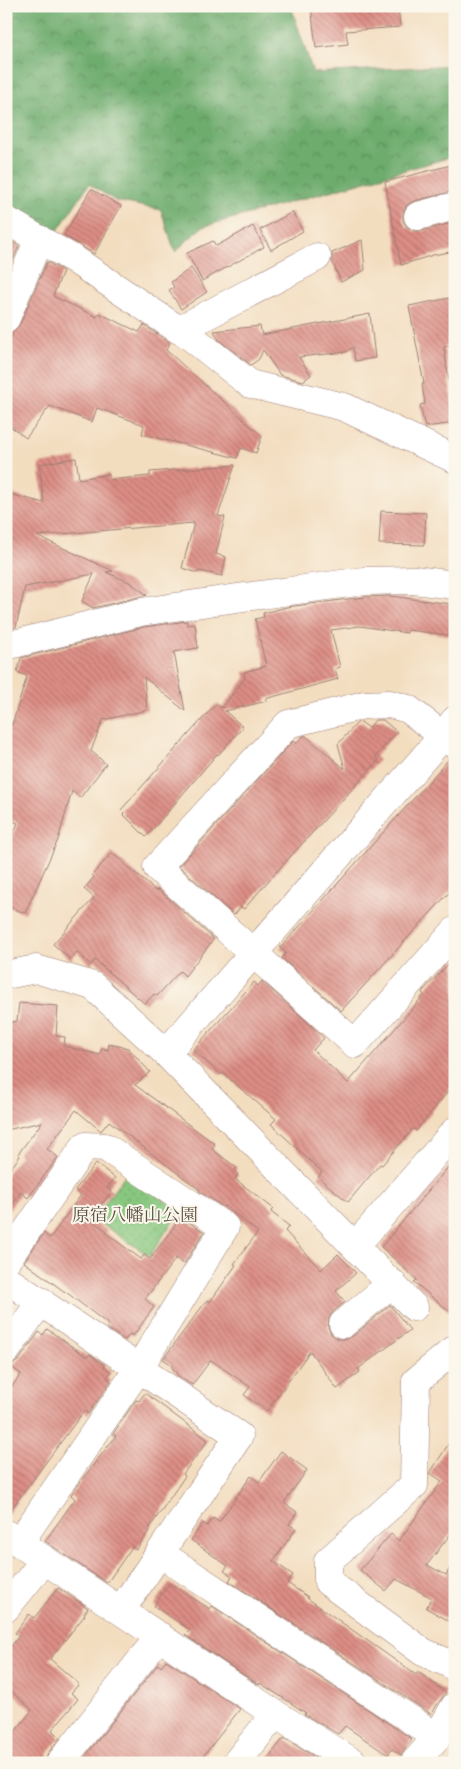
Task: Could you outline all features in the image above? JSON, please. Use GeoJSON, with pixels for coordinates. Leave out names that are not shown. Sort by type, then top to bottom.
{"type":"FeatureCollection","features":[{"type":"Feature","properties":{"kind":"street"},"geometry":{"type":"LineString","coordinates":[[418,216],[455,206]]}},
{"type":"Feature","properties":{"kind":"street"},"geometry":{"type":"LineString","coordinates":[[6,220],[75,260],[178,330],[186,333],[250,384],[344,407],[455,459]]}},
{"type":"Feature","properties":{"kind":"street"},"geometry":{"type":"LineString","coordinates":[[6,318],[39,239]]}},
{"type":"Feature","properties":{"kind":"street"},"geometry":{"type":"LineString","coordinates":[[178,330],[270,270],[316,257]]}},
{"type":"Feature","properties":{"kind":"street"},"geometry":{"type":"LineString","coordinates":[[6,646],[141,612],[237,598],[364,581],[414,580],[455,585]]}},
{"type":"Feature","properties":{"kind":"street"},"geometry":{"type":"LineString","coordinates":[[166,1053],[253,954],[451,734],[408,709],[390,704],[364,705],[288,724],[157,867],[253,954],[355,1044],[455,931]]}},
{"type":"Feature","properties":{"kind":"street"},"geometry":{"type":"LineString","coordinates":[[6,974],[36,969],[92,986],[166,1053],[356,1245],[414,1307]]}},
{"type":"Feature","properties":{"kind":"street"},"geometry":{"type":"LineString","coordinates":[[356,1245],[455,1131]]}},
{"type":"Feature","properties":{"kind":"street"},"geometry":{"type":"LineString","coordinates":[[6,1262],[85,1146],[105,1147],[225,1227],[139,1368],[12,1539],[275,1714],[354,1763]]}},
{"type":"Feature","properties":{"kind":"street"},"geometry":{"type":"LineString","coordinates":[[6,1279],[239,1436],[161,1554],[121,1610]]}},
{"type":"Feature","properties":{"kind":"street"},"geometry":{"type":"LineString","coordinates":[[343,1324],[392,1284]]}},
{"type":"Feature","properties":{"kind":"street"},"geometry":{"type":"LineString","coordinates":[[6,1351],[41,1301]]}},
{"type":"Feature","properties":{"kind":"street"},"geometry":{"type":"LineString","coordinates":[[455,1348],[416,1381],[414,1485],[328,1560],[328,1582],[423,1652],[455,1668]]}},
{"type":"Feature","properties":{"kind":"street"},"geometry":{"type":"LineString","coordinates":[[161,1554],[436,1737]]}},
{"type":"Feature","properties":{"kind":"street"},"geometry":{"type":"LineString","coordinates":[[6,1608],[44,1561]]}},
{"type":"Feature","properties":{"kind":"street"},"geometry":{"type":"LineString","coordinates":[[60,1763],[160,1636]]}},
{"type":"Feature","properties":{"kind":"street"},"geometry":{"type":"LineString","coordinates":[[414,1763],[436,1737],[455,1706]]}},
{"type":"Feature","properties":{"kind":"street"},"geometry":{"type":"LineString","coordinates":[[236,1763],[275,1714]]}},
{"type":"Feature","properties":{"kind":"green space"},"geometry":{"type":"Polygon","coordinates":[[[6,6],[291,6],[313,73],[455,65],[455,156],[202,227],[175,252],[161,210],[116,201],[89,184],[52,239],[6,210],[6,6]]]}},
{"type":"Feature","properties":{"kind":"green space","name":"原宿八幡山公園"},"geometry":{"type":"Polygon","coordinates":[[[125,1175],[180,1210],[150,1256],[94,1219],[125,1175]]]}},
{"type":"Feature","properties":{"kind":"building"},"geometry":{"type":"Polygon","coordinates":[[[311,6],[398,6],[400,27],[346,31],[348,44],[316,48],[311,6]]]}},
{"type":"Feature","properties":{"kind":"building"},"geometry":{"type":"Polygon","coordinates":[[[455,164],[455,191],[414,201],[407,205],[403,212],[403,221],[407,227],[414,231],[422,231],[455,222],[455,251],[433,255],[401,265],[385,182],[455,164]]]}},
{"type":"Feature","properties":{"kind":"building"},"geometry":{"type":"Polygon","coordinates":[[[91,189],[121,206],[94,254],[64,235],[91,189]]]}},
{"type":"Feature","properties":{"kind":"building"},"geometry":{"type":"Polygon","coordinates":[[[292,212],[303,231],[271,250],[260,230],[292,212]]]}},
{"type":"Feature","properties":{"kind":"building"},"geometry":{"type":"Polygon","coordinates":[[[253,226],[264,247],[202,281],[187,253],[213,241],[216,246],[253,226]]]}},
{"type":"Feature","properties":{"kind":"building"},"geometry":{"type":"Polygon","coordinates":[[[6,238],[19,246],[12,262],[6,260],[6,238]]]}},
{"type":"Feature","properties":{"kind":"building"},"geometry":{"type":"Polygon","coordinates":[[[362,240],[365,270],[341,282],[332,261],[332,253],[362,240]]]}},
{"type":"Feature","properties":{"kind":"building"},"geometry":{"type":"Polygon","coordinates":[[[47,262],[63,271],[53,296],[97,317],[99,313],[139,332],[144,325],[170,343],[166,350],[262,436],[256,453],[241,448],[237,458],[142,434],[144,425],[97,408],[92,422],[50,406],[26,438],[6,423],[6,349],[14,331],[20,324],[47,262]]]}},
{"type":"Feature","properties":{"kind":"building"},"geometry":{"type":"Polygon","coordinates":[[[191,268],[207,292],[181,309],[169,290],[174,287],[171,282],[191,268]]]}},
{"type":"Feature","properties":{"kind":"building"},"geometry":{"type":"Polygon","coordinates":[[[455,297],[455,344],[444,347],[455,423],[425,427],[420,405],[425,404],[422,384],[424,384],[409,306],[455,297]]]}},
{"type":"Feature","properties":{"kind":"building"},"geometry":{"type":"Polygon","coordinates":[[[370,314],[375,358],[355,361],[353,347],[346,352],[299,357],[311,375],[303,381],[280,375],[263,350],[259,359],[251,365],[219,340],[214,331],[260,326],[262,335],[370,314]]]}},
{"type":"Feature","properties":{"kind":"building"},"geometry":{"type":"Polygon","coordinates":[[[76,458],[79,479],[109,474],[109,480],[150,476],[150,472],[235,465],[218,516],[225,517],[216,554],[226,557],[222,576],[199,571],[198,573],[182,568],[194,523],[37,536],[113,571],[106,572],[131,583],[147,595],[93,608],[82,601],[94,574],[25,587],[16,627],[6,629],[6,493],[44,503],[39,464],[76,458]]]}},
{"type":"Feature","properties":{"kind":"building"},"geometry":{"type":"Polygon","coordinates":[[[381,511],[426,513],[424,545],[379,544],[381,511]]]}},
{"type":"Feature","properties":{"kind":"building"},"geometry":{"type":"Polygon","coordinates":[[[390,596],[452,604],[450,614],[455,615],[455,636],[408,630],[407,633],[360,626],[331,630],[340,667],[335,669],[338,679],[265,699],[267,701],[225,711],[243,727],[217,754],[146,837],[123,814],[121,810],[214,706],[217,704],[222,708],[245,678],[244,672],[266,666],[255,619],[264,617],[263,613],[287,607],[365,597],[390,596]]]}},
{"type":"Feature","properties":{"kind":"building"},"geometry":{"type":"Polygon","coordinates":[[[187,621],[187,625],[195,624],[198,648],[174,652],[185,711],[144,677],[147,710],[103,720],[91,751],[106,764],[80,798],[72,791],[58,840],[25,913],[6,906],[6,850],[18,823],[6,819],[6,723],[12,725],[27,676],[17,672],[21,658],[144,627],[187,621]]]}},
{"type":"Feature","properties":{"kind":"building"},"geometry":{"type":"Polygon","coordinates":[[[375,720],[383,720],[397,732],[375,757],[379,760],[244,909],[241,907],[234,915],[179,866],[293,741],[296,744],[303,736],[306,736],[345,769],[338,744],[357,723],[361,722],[369,728],[375,720]]]}},
{"type":"Feature","properties":{"kind":"building"},"geometry":{"type":"Polygon","coordinates":[[[449,759],[455,760],[455,886],[341,1011],[282,958],[286,953],[280,948],[449,759]]]}},
{"type":"Feature","properties":{"kind":"building"},"geometry":{"type":"Polygon","coordinates":[[[112,853],[156,891],[158,889],[214,939],[185,976],[180,971],[157,996],[154,994],[145,1004],[95,960],[91,965],[77,952],[71,960],[53,944],[94,898],[84,889],[94,877],[92,875],[112,853]]]}},
{"type":"Feature","properties":{"kind":"building"},"geometry":{"type":"Polygon","coordinates":[[[455,957],[455,1083],[416,1131],[413,1129],[348,1202],[318,1177],[322,1172],[271,1124],[276,1119],[193,1050],[254,982],[258,986],[262,981],[324,1038],[313,1050],[348,1083],[424,995],[422,992],[455,957]]]}},
{"type":"Feature","properties":{"kind":"building"},"geometry":{"type":"Polygon","coordinates":[[[19,1003],[58,1006],[56,1036],[65,1037],[64,1046],[100,1055],[102,1048],[108,1050],[109,1044],[128,1048],[150,1072],[135,1085],[215,1144],[212,1149],[237,1168],[235,1171],[238,1174],[235,1179],[274,1209],[271,1212],[289,1226],[285,1231],[321,1270],[338,1254],[356,1273],[336,1291],[345,1302],[329,1318],[328,1327],[331,1334],[338,1339],[346,1339],[353,1336],[390,1305],[410,1330],[358,1369],[360,1372],[337,1389],[310,1351],[267,1411],[244,1395],[250,1387],[211,1360],[192,1385],[178,1376],[169,1363],[163,1359],[207,1300],[210,1302],[236,1265],[234,1264],[258,1232],[225,1206],[199,1191],[109,1121],[101,1131],[76,1110],[47,1149],[58,1157],[28,1198],[21,1192],[6,1214],[6,1175],[20,1156],[18,1154],[42,1122],[6,1130],[6,1023],[17,1021],[19,1003]]]}},
{"type":"Feature","properties":{"kind":"building"},"geometry":{"type":"Polygon","coordinates":[[[455,1159],[455,1316],[414,1282],[417,1280],[381,1247],[455,1159]]]}},
{"type":"Feature","properties":{"kind":"building"},"geometry":{"type":"Polygon","coordinates":[[[96,1163],[115,1178],[107,1188],[112,1191],[90,1219],[141,1259],[144,1255],[150,1259],[181,1217],[204,1232],[184,1264],[176,1258],[145,1299],[154,1307],[133,1336],[130,1334],[125,1340],[107,1328],[109,1325],[24,1262],[44,1233],[50,1238],[81,1195],[75,1190],[96,1163]]]}},
{"type":"Feature","properties":{"kind":"building"},"geometry":{"type":"Polygon","coordinates":[[[47,1329],[87,1357],[89,1354],[105,1365],[111,1372],[107,1378],[111,1381],[88,1414],[84,1411],[6,1516],[6,1395],[21,1374],[10,1366],[19,1360],[39,1332],[43,1335],[47,1329]]]}},
{"type":"Feature","properties":{"kind":"building"},"geometry":{"type":"Polygon","coordinates":[[[145,1393],[208,1440],[183,1474],[185,1476],[136,1550],[132,1547],[107,1583],[45,1541],[75,1499],[71,1495],[116,1436],[113,1434],[136,1400],[139,1401],[145,1393]]]}},
{"type":"Feature","properties":{"kind":"building"},"geometry":{"type":"Polygon","coordinates":[[[455,1434],[455,1528],[427,1565],[446,1575],[455,1559],[455,1624],[426,1608],[432,1598],[396,1579],[386,1591],[360,1570],[391,1534],[399,1541],[442,1481],[430,1473],[455,1434]]]}},
{"type":"Feature","properties":{"kind":"building"},"geometry":{"type":"Polygon","coordinates":[[[281,1451],[307,1470],[284,1503],[297,1512],[289,1524],[296,1529],[273,1561],[293,1575],[287,1583],[416,1675],[418,1672],[446,1692],[431,1714],[229,1581],[232,1576],[224,1571],[228,1566],[191,1540],[203,1523],[207,1526],[213,1518],[219,1522],[251,1476],[259,1482],[281,1451]]]}},
{"type":"Feature","properties":{"kind":"building"},"geometry":{"type":"Polygon","coordinates":[[[169,1583],[210,1609],[212,1606],[412,1739],[401,1755],[392,1749],[388,1755],[345,1726],[338,1734],[304,1714],[306,1713],[260,1683],[259,1685],[185,1635],[190,1630],[154,1606],[169,1583]]]}},
{"type":"Feature","properties":{"kind":"building"},"geometry":{"type":"Polygon","coordinates":[[[58,1588],[88,1608],[85,1615],[50,1659],[79,1684],[71,1693],[78,1699],[52,1730],[60,1738],[48,1753],[45,1763],[6,1763],[6,1743],[32,1710],[6,1687],[6,1652],[19,1636],[15,1633],[29,1614],[34,1618],[58,1588]]]}},
{"type":"Feature","properties":{"kind":"building"},"geometry":{"type":"Polygon","coordinates":[[[166,1660],[240,1709],[198,1763],[80,1763],[158,1664],[161,1667],[166,1660]]]}},
{"type":"Feature","properties":{"kind":"building"},"geometry":{"type":"Polygon","coordinates":[[[284,1738],[318,1759],[315,1763],[264,1763],[284,1738]]]}}]}
